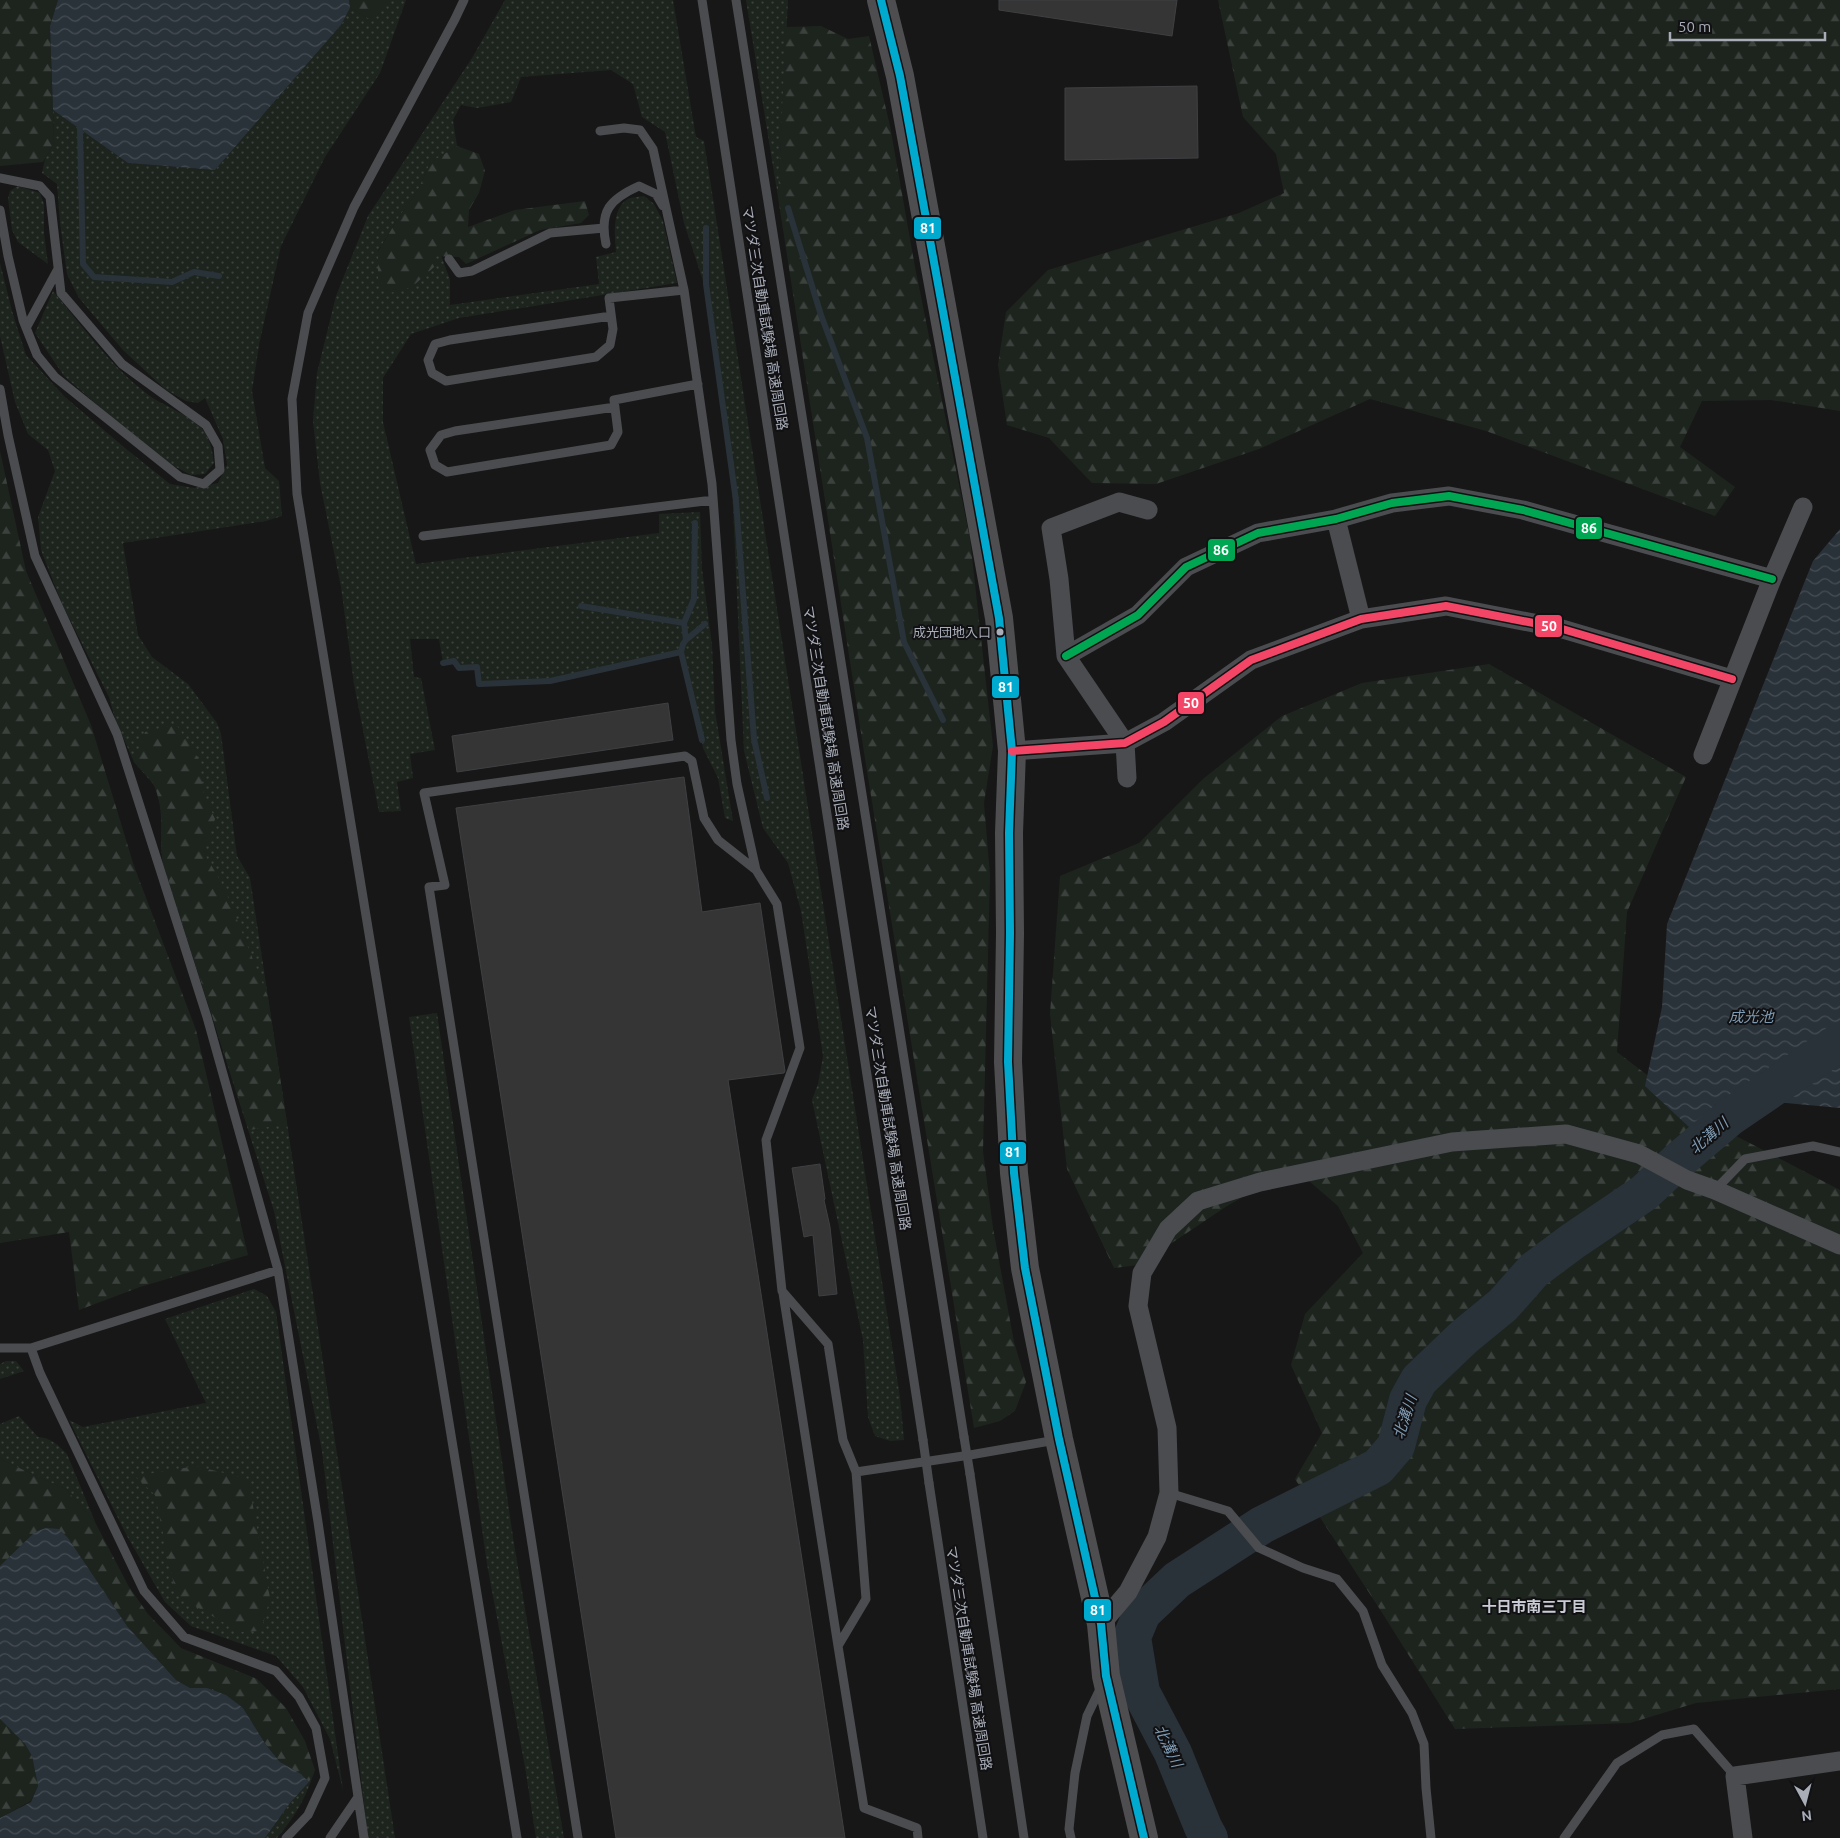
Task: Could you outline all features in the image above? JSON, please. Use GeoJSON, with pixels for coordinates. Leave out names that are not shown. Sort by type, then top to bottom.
{"type":"FeatureCollection","features":[{"type":"Feature","properties":{"kind":"highway"},"geometry":{"type":"LineString","coordinates":[[881,0],[900,76],[999,618],[1012,751],[1009,833],[1008,1062],[1014,1173],[1025,1268],[1059,1439],[1101,1624],[1106,1676],[1144,1838]]}},
{"type":"Feature","properties":{"kind":"street"},"geometry":{"type":"LineString","coordinates":[[1066,656],[1138,614],[1186,567],[1258,533],[1336,519],[1392,503],[1449,496],[1523,510],[1772,579]]}},
{"type":"Feature","properties":{"kind":"street"},"geometry":{"type":"LineString","coordinates":[[1127,778],[1125,743],[1066,656],[1059,579],[1051,528],[1119,502],[1148,510]]}},
{"type":"Feature","properties":{"kind":"street"},"geometry":{"type":"LineString","coordinates":[[1703,755],[1772,579],[1803,507]]}},
{"type":"Feature","properties":{"kind":"street"},"geometry":{"type":"LineString","coordinates":[[1336,519],[1361,619]]}},
{"type":"Feature","properties":{"kind":"street"},"geometry":{"type":"LineString","coordinates":[[1012,751],[1125,743],[1164,722],[1251,660],[1361,619],[1446,606],[1559,628],[1732,679]]}},
{"type":"Feature","properties":{"kind":"street"},"geometry":{"type":"LineString","coordinates":[[1101,1624],[1128,1592],[1141,1568],[1157,1536],[1169,1493],[1167,1428],[1138,1306],[1142,1273],[1168,1230],[1198,1201],[1260,1182],[1452,1142],[1566,1134],[1640,1154],[1687,1180],[1715,1190],[1840,1245]]}},
{"type":"Feature","properties":{"kind":"street"},"geometry":{"type":"LineString","coordinates":[[1743,1838],[1735,1776],[1840,1761]]}},
{"type":"Feature","properties":{"kind":"lane"},"geometry":{"type":"LineString","coordinates":[[464,0],[354,207],[308,313],[292,400],[297,494],[517,1838]]}},
{"type":"Feature","properties":{"kind":"lane","name":"マツダ三次自動車試験場 高速周回路"},"geometry":{"type":"LineString","coordinates":[[702,0],[923,1440],[982,1838]]}},
{"type":"Feature","properties":{"kind":"lane"},"geometry":{"type":"LineString","coordinates":[[736,0],[970,1474],[1024,1838]]}},
{"type":"Feature","properties":{"kind":"lane"},"geometry":{"type":"LineString","coordinates":[[600,130],[624,128],[640,130],[653,149],[684,290],[713,500],[731,740],[737,784],[756,870],[777,904],[800,1048],[766,1140],[782,1291],[864,1808],[917,1828],[918,1838]]}},
{"type":"Feature","properties":{"kind":"lane"},"geometry":{"type":"LineString","coordinates":[[0,178],[40,186],[50,197],[61,293],[122,364],[206,425],[218,446],[220,470],[204,484],[180,477],[54,377],[37,355],[26,328],[10,265],[0,210]]}},
{"type":"Feature","properties":{"kind":"lane"},"geometry":{"type":"LineString","coordinates":[[606,244],[604,228],[607,209],[624,193],[639,186],[656,194],[668,218]]}},
{"type":"Feature","properties":{"kind":"lane"},"geometry":{"type":"LineString","coordinates":[[449,260],[459,273],[472,271],[550,234],[604,228]]}},
{"type":"Feature","properties":{"kind":"lane"},"geometry":{"type":"LineString","coordinates":[[26,328],[58,268]]}},
{"type":"Feature","properties":{"kind":"lane"},"geometry":{"type":"LineString","coordinates":[[611,316],[450,340],[435,344],[428,360],[432,373],[446,381],[596,357],[610,345],[613,329],[609,298],[684,290]]}},
{"type":"Feature","properties":{"kind":"lane"},"geometry":{"type":"LineString","coordinates":[[615,407],[455,431],[440,435],[430,450],[435,465],[447,472],[611,445],[618,432],[615,407],[614,400],[698,384]]}},
{"type":"Feature","properties":{"kind":"lane"},"geometry":{"type":"LineString","coordinates":[[0,389],[8,435],[35,556],[117,734],[207,1017],[278,1270],[321,1541],[364,1838]]}},
{"type":"Feature","properties":{"kind":"lane"},"geometry":{"type":"LineString","coordinates":[[423,536],[713,500]]}},
{"type":"Feature","properties":{"kind":"lane"},"geometry":{"type":"LineString","coordinates":[[578,1838],[429,887],[445,885],[424,793],[685,756],[692,761],[704,818],[718,840],[756,870]]}},
{"type":"Feature","properties":{"kind":"lane"},"geometry":{"type":"LineString","coordinates":[[1715,1190],[1745,1159],[1813,1146],[1840,1152]]}},
{"type":"Feature","properties":{"kind":"lane"},"geometry":{"type":"LineString","coordinates":[[3,1350],[31,1348],[278,1270]]}},
{"type":"Feature","properties":{"kind":"lane"},"geometry":{"type":"LineString","coordinates":[[782,1291],[828,1344],[843,1440],[856,1472],[866,1599],[838,1646]]}},
{"type":"Feature","properties":{"kind":"lane"},"geometry":{"type":"LineString","coordinates":[[31,1348],[40,1373],[144,1591],[184,1637],[276,1671],[298,1697],[316,1728],[325,1778],[308,1815],[286,1838]]}},
{"type":"Feature","properties":{"kind":"lane"},"geometry":{"type":"LineString","coordinates":[[856,1472],[970,1456],[1059,1439]]}},
{"type":"Feature","properties":{"kind":"lane"},"geometry":{"type":"LineString","coordinates":[[1169,1493],[1228,1511],[1259,1548],[1303,1568],[1336,1579],[1363,1611],[1382,1665],[1412,1712],[1424,1744],[1431,1838]]}},
{"type":"Feature","properties":{"kind":"lane"},"geometry":{"type":"LineString","coordinates":[[1071,1838],[1070,1829],[1075,1773],[1087,1716],[1106,1676]]}},
{"type":"Feature","properties":{"kind":"lane"},"geometry":{"type":"LineString","coordinates":[[1564,1838],[1618,1763],[1662,1734],[1694,1729],[1735,1776]]}},
{"type":"Feature","properties":{"kind":"lane"},"geometry":{"type":"LineString","coordinates":[[330,1838],[358,1797]]}},
{"type":"Feature","properties":{"kind":"green space"},"geometry":{"type":"Polygon","coordinates":[[[0,0],[58,0],[50,26],[54,143],[43,162],[0,166],[0,0]]]}},
{"type":"Feature","properties":{"kind":"green space"},"geometry":{"type":"Polygon","coordinates":[[[349,0],[384,0],[384,6],[368,18],[350,8],[349,0]]]}},
{"type":"Feature","properties":{"kind":"green space"},"geometry":{"type":"Polygon","coordinates":[[[384,0],[406,0],[380,73],[325,157],[281,246],[259,345],[252,391],[265,468],[279,481],[282,516],[266,521],[123,543],[138,635],[152,657],[188,684],[217,723],[221,734],[237,856],[250,878],[395,1838],[368,1838],[322,1451],[274,1211],[163,863],[161,848],[162,812],[155,786],[134,762],[115,719],[109,697],[62,604],[41,550],[38,517],[55,471],[48,450],[28,434],[15,402],[0,336],[0,263],[12,311],[26,355],[65,397],[170,484],[194,488],[218,483],[227,465],[223,439],[205,398],[198,403],[186,401],[165,389],[123,350],[79,298],[67,274],[57,184],[42,173],[45,159],[54,143],[53,110],[128,163],[215,170],[341,25],[350,8],[368,18],[383,6],[384,0]]]}},
{"type":"Feature","properties":{"kind":"green space"},"geometry":{"type":"Polygon","coordinates":[[[505,0],[673,0],[696,137],[704,141],[900,1397],[904,1440],[890,1441],[875,1436],[868,1417],[863,1340],[812,1100],[818,1084],[823,1056],[801,911],[788,863],[763,828],[744,751],[731,462],[706,290],[684,223],[665,132],[642,117],[633,84],[611,70],[521,77],[511,102],[477,108],[461,105],[453,120],[457,146],[430,163],[418,190],[378,251],[378,279],[434,256],[441,255],[450,280],[450,305],[599,284],[596,257],[616,252],[615,223],[619,209],[628,199],[644,196],[654,204],[663,221],[677,283],[459,318],[411,334],[383,378],[383,422],[416,564],[659,533],[659,514],[700,512],[702,569],[712,645],[715,711],[733,821],[725,818],[718,778],[703,748],[681,652],[550,681],[479,684],[477,667],[459,668],[454,661],[443,663],[439,639],[410,639],[414,677],[421,678],[435,750],[410,754],[413,778],[397,782],[401,811],[379,812],[354,684],[341,587],[320,483],[313,421],[317,373],[336,296],[368,216],[472,58],[505,0]]]}},
{"type":"Feature","properties":{"kind":"green space"},"geometry":{"type":"Polygon","coordinates":[[[746,0],[788,0],[778,197],[746,0]]]}},
{"type":"Feature","properties":{"kind":"green space"},"geometry":{"type":"Polygon","coordinates":[[[1218,0],[1840,0],[1840,411],[1771,400],[1702,401],[1680,447],[1735,487],[1715,516],[1486,431],[1370,399],[1259,449],[1156,484],[1092,483],[1049,438],[1007,425],[998,365],[1006,312],[1048,270],[1239,213],[1284,193],[1276,154],[1243,117],[1218,0]]]}},
{"type":"Feature","properties":{"kind":"green space"},"geometry":{"type":"Polygon","coordinates":[[[821,26],[848,39],[869,36],[890,126],[915,267],[970,539],[993,746],[984,803],[990,875],[983,1151],[993,1228],[1014,1342],[1026,1382],[1015,1411],[1000,1421],[974,1428],[866,765],[778,197],[786,27],[821,26]]]}},
{"type":"Feature","properties":{"kind":"green space"},"geometry":{"type":"Polygon","coordinates":[[[457,146],[479,154],[485,171],[479,193],[469,210],[468,227],[515,210],[585,201],[589,215],[581,223],[540,230],[466,264],[459,257],[434,256],[434,267],[412,287],[390,293],[378,279],[378,252],[418,190],[430,163],[457,146]]]}},
{"type":"Feature","properties":{"kind":"green space"},"geometry":{"type":"Polygon","coordinates":[[[18,186],[40,193],[44,204],[44,233],[48,264],[18,242],[12,230],[8,198],[10,191],[18,186]]]}},
{"type":"Feature","properties":{"kind":"green space"},"geometry":{"type":"Polygon","coordinates":[[[53,291],[120,370],[152,397],[193,420],[204,431],[210,442],[214,463],[205,474],[191,475],[170,464],[117,422],[64,376],[35,333],[53,291]]]}},
{"type":"Feature","properties":{"kind":"green space"},"geometry":{"type":"Polygon","coordinates":[[[0,451],[26,571],[91,725],[134,866],[196,1030],[248,1255],[140,1287],[79,1310],[69,1232],[0,1243],[0,451]]]}},
{"type":"Feature","properties":{"kind":"green space"},"geometry":{"type":"Polygon","coordinates":[[[1489,664],[1686,777],[1627,912],[1617,1052],[1707,1121],[1840,1190],[1840,1689],[1696,1703],[1630,1723],[1455,1729],[1295,1479],[1322,1433],[1291,1365],[1305,1314],[1363,1253],[1338,1206],[1294,1168],[1227,1206],[1139,1265],[1114,1268],[1067,1169],[1050,1014],[1060,876],[1139,843],[1203,779],[1282,716],[1362,683],[1489,664]]]}},
{"type":"Feature","properties":{"kind":"green space"},"geometry":{"type":"Polygon","coordinates":[[[176,724],[200,761],[203,791],[215,819],[204,853],[224,887],[268,997],[287,1124],[249,1130],[163,863],[161,811],[156,791],[152,782],[134,762],[145,732],[176,724]]]}},
{"type":"Feature","properties":{"kind":"green space"},"geometry":{"type":"Polygon","coordinates":[[[437,1013],[514,1544],[564,1838],[536,1838],[525,1767],[487,1564],[409,1017],[437,1013]]]}},
{"type":"Feature","properties":{"kind":"green space"},"geometry":{"type":"Polygon","coordinates":[[[254,1289],[267,1296],[276,1312],[343,1790],[330,1739],[303,1687],[276,1656],[191,1626],[165,1602],[127,1536],[69,1420],[83,1427],[206,1403],[165,1319],[254,1289]]]}},
{"type":"Feature","properties":{"kind":"green space"},"geometry":{"type":"Polygon","coordinates":[[[6,1361],[16,1361],[24,1371],[0,1379],[0,1364],[6,1361]]]}},
{"type":"Feature","properties":{"kind":"green space"},"geometry":{"type":"Polygon","coordinates":[[[19,1416],[38,1437],[50,1440],[67,1454],[96,1524],[67,1490],[0,1459],[0,1424],[19,1416]]]}},
{"type":"Feature","properties":{"kind":"green space"},"geometry":{"type":"Polygon","coordinates":[[[0,1459],[67,1490],[96,1524],[129,1587],[148,1614],[181,1648],[257,1679],[286,1708],[305,1741],[315,1770],[309,1782],[303,1776],[280,1762],[266,1745],[243,1708],[207,1688],[190,1688],[176,1680],[127,1626],[68,1538],[0,1566],[0,1459]]]}},
{"type":"Feature","properties":{"kind":"green space"},"geometry":{"type":"Polygon","coordinates":[[[196,1466],[248,1479],[270,1598],[261,1631],[240,1632],[176,1595],[155,1495],[135,1476],[196,1466]]]}},
{"type":"Feature","properties":{"kind":"green space"},"geometry":{"type":"Polygon","coordinates":[[[0,1719],[25,1744],[32,1756],[38,1786],[31,1801],[0,1818],[0,1719]]]}},
{"type":"Feature","properties":{"kind":"green space"},"geometry":{"type":"Polygon","coordinates":[[[315,1770],[304,1798],[290,1821],[277,1838],[265,1838],[290,1803],[309,1782],[315,1770]]]}},
{"type":"Feature","properties":{"kind":"water"},"geometry":{"type":"Polygon","coordinates":[[[58,0],[349,0],[350,8],[341,25],[215,170],[128,163],[53,110],[50,26],[58,0]]]}},
{"type":"Feature","properties":{"kind":"water","name":"成光池"},"geometry":{"type":"Polygon","coordinates":[[[1840,529],[1840,1108],[1776,1102],[1726,1131],[1689,1127],[1645,1086],[1662,1007],[1667,924],[1813,561],[1840,529]]]}},
{"type":"Feature","properties":{"kind":"water"},"geometry":{"type":"Polygon","coordinates":[[[46,1528],[59,1529],[68,1538],[127,1626],[176,1680],[190,1688],[207,1688],[226,1695],[243,1708],[266,1745],[280,1762],[301,1774],[309,1782],[290,1803],[265,1838],[0,1838],[0,1818],[31,1802],[38,1786],[32,1756],[25,1744],[0,1719],[0,1566],[35,1532],[46,1528]]]}},
{"type":"Feature","properties":{"kind":"building"},"geometry":{"type":"Polygon","coordinates":[[[999,0],[1177,0],[1172,36],[999,10],[999,0]]]}},
{"type":"Feature","properties":{"kind":"building"},"geometry":{"type":"Polygon","coordinates":[[[1197,86],[1198,158],[1065,160],[1065,88],[1197,86]]]}},
{"type":"Feature","properties":{"kind":"building"},"geometry":{"type":"Polygon","coordinates":[[[668,703],[673,740],[457,772],[452,736],[668,703]]]}},
{"type":"Feature","properties":{"kind":"building"},"geometry":{"type":"Polygon","coordinates":[[[684,777],[702,912],[760,903],[785,1071],[784,1073],[728,1080],[845,1838],[616,1838],[456,808],[684,777]]]}},
{"type":"Feature","properties":{"kind":"building"},"geometry":{"type":"Polygon","coordinates":[[[820,1164],[824,1200],[830,1227],[837,1294],[819,1296],[813,1235],[804,1237],[792,1168],[820,1164]]]}},
{"type":"Feature","properties":{"kind":"waterway"},"geometry":{"type":"LineString","coordinates":[[80,129],[83,264],[94,277],[172,282],[194,272],[219,276]]}},
{"type":"Feature","properties":{"kind":"waterway"},"geometry":{"type":"LineString","coordinates":[[788,208],[821,315],[867,438],[904,642],[943,720]]}},
{"type":"Feature","properties":{"kind":"waterway"},"geometry":{"type":"LineString","coordinates":[[706,228],[706,284],[736,501],[754,739],[767,798]]}},
{"type":"Feature","properties":{"kind":"waterway"},"geometry":{"type":"LineString","coordinates":[[684,623],[694,599],[695,523]]}},
{"type":"Feature","properties":{"kind":"waterway"},"geometry":{"type":"LineString","coordinates":[[581,606],[684,623],[686,640],[705,624]]}},
{"type":"Feature","properties":{"kind":"waterway"},"geometry":{"type":"LineString","coordinates":[[443,663],[454,661],[459,668],[477,667],[479,684],[550,681],[681,652],[686,640]]}},
{"type":"Feature","properties":{"kind":"waterway"},"geometry":{"type":"LineString","coordinates":[[681,652],[702,740]]}},
{"type":"Feature","properties":{"kind":"waterway","name":"北溝川"},"geometry":{"type":"LineString","coordinates":[[1209,1838],[1173,1753],[1141,1692],[1132,1637],[1142,1613],[1177,1580],[1262,1525],[1378,1467],[1396,1446],[1408,1400],[1419,1380],[1464,1337],[1503,1305],[1534,1270],[1644,1193],[1730,1117],[1840,1042]]}},
{"type":"Feature","properties":{"kind":"transit line","name":"81"},"geometry":{"type":"LineString","coordinates":[[881,0],[900,76],[999,618],[1012,751],[1009,833],[1008,1062],[1014,1173],[1025,1268],[1059,1439],[1101,1624],[1106,1676],[1144,1838]]}},
{"type":"Feature","properties":{"kind":"transit line","name":"86"},"geometry":{"type":"LineString","coordinates":[[1066,656],[1138,615],[1186,567],[1258,533],[1336,519],[1392,503],[1449,496],[1523,510],[1772,579]]}},
{"type":"Feature","properties":{"kind":"transit line","name":"50"},"geometry":{"type":"LineString","coordinates":[[1012,751],[1125,743],[1164,722],[1251,660],[1361,619],[1446,606],[1559,628],[1732,679]]}},
{"type":"Feature","properties":{"kind":"place","name":"成光団地入口"},"geometry":{"type":"Point","coordinates":[1000,632]}},
{"type":"Feature","properties":{"kind":"district","name":"十日市南三丁目"},"geometry":{"type":"Point","coordinates":[1534,1607]}}]}
